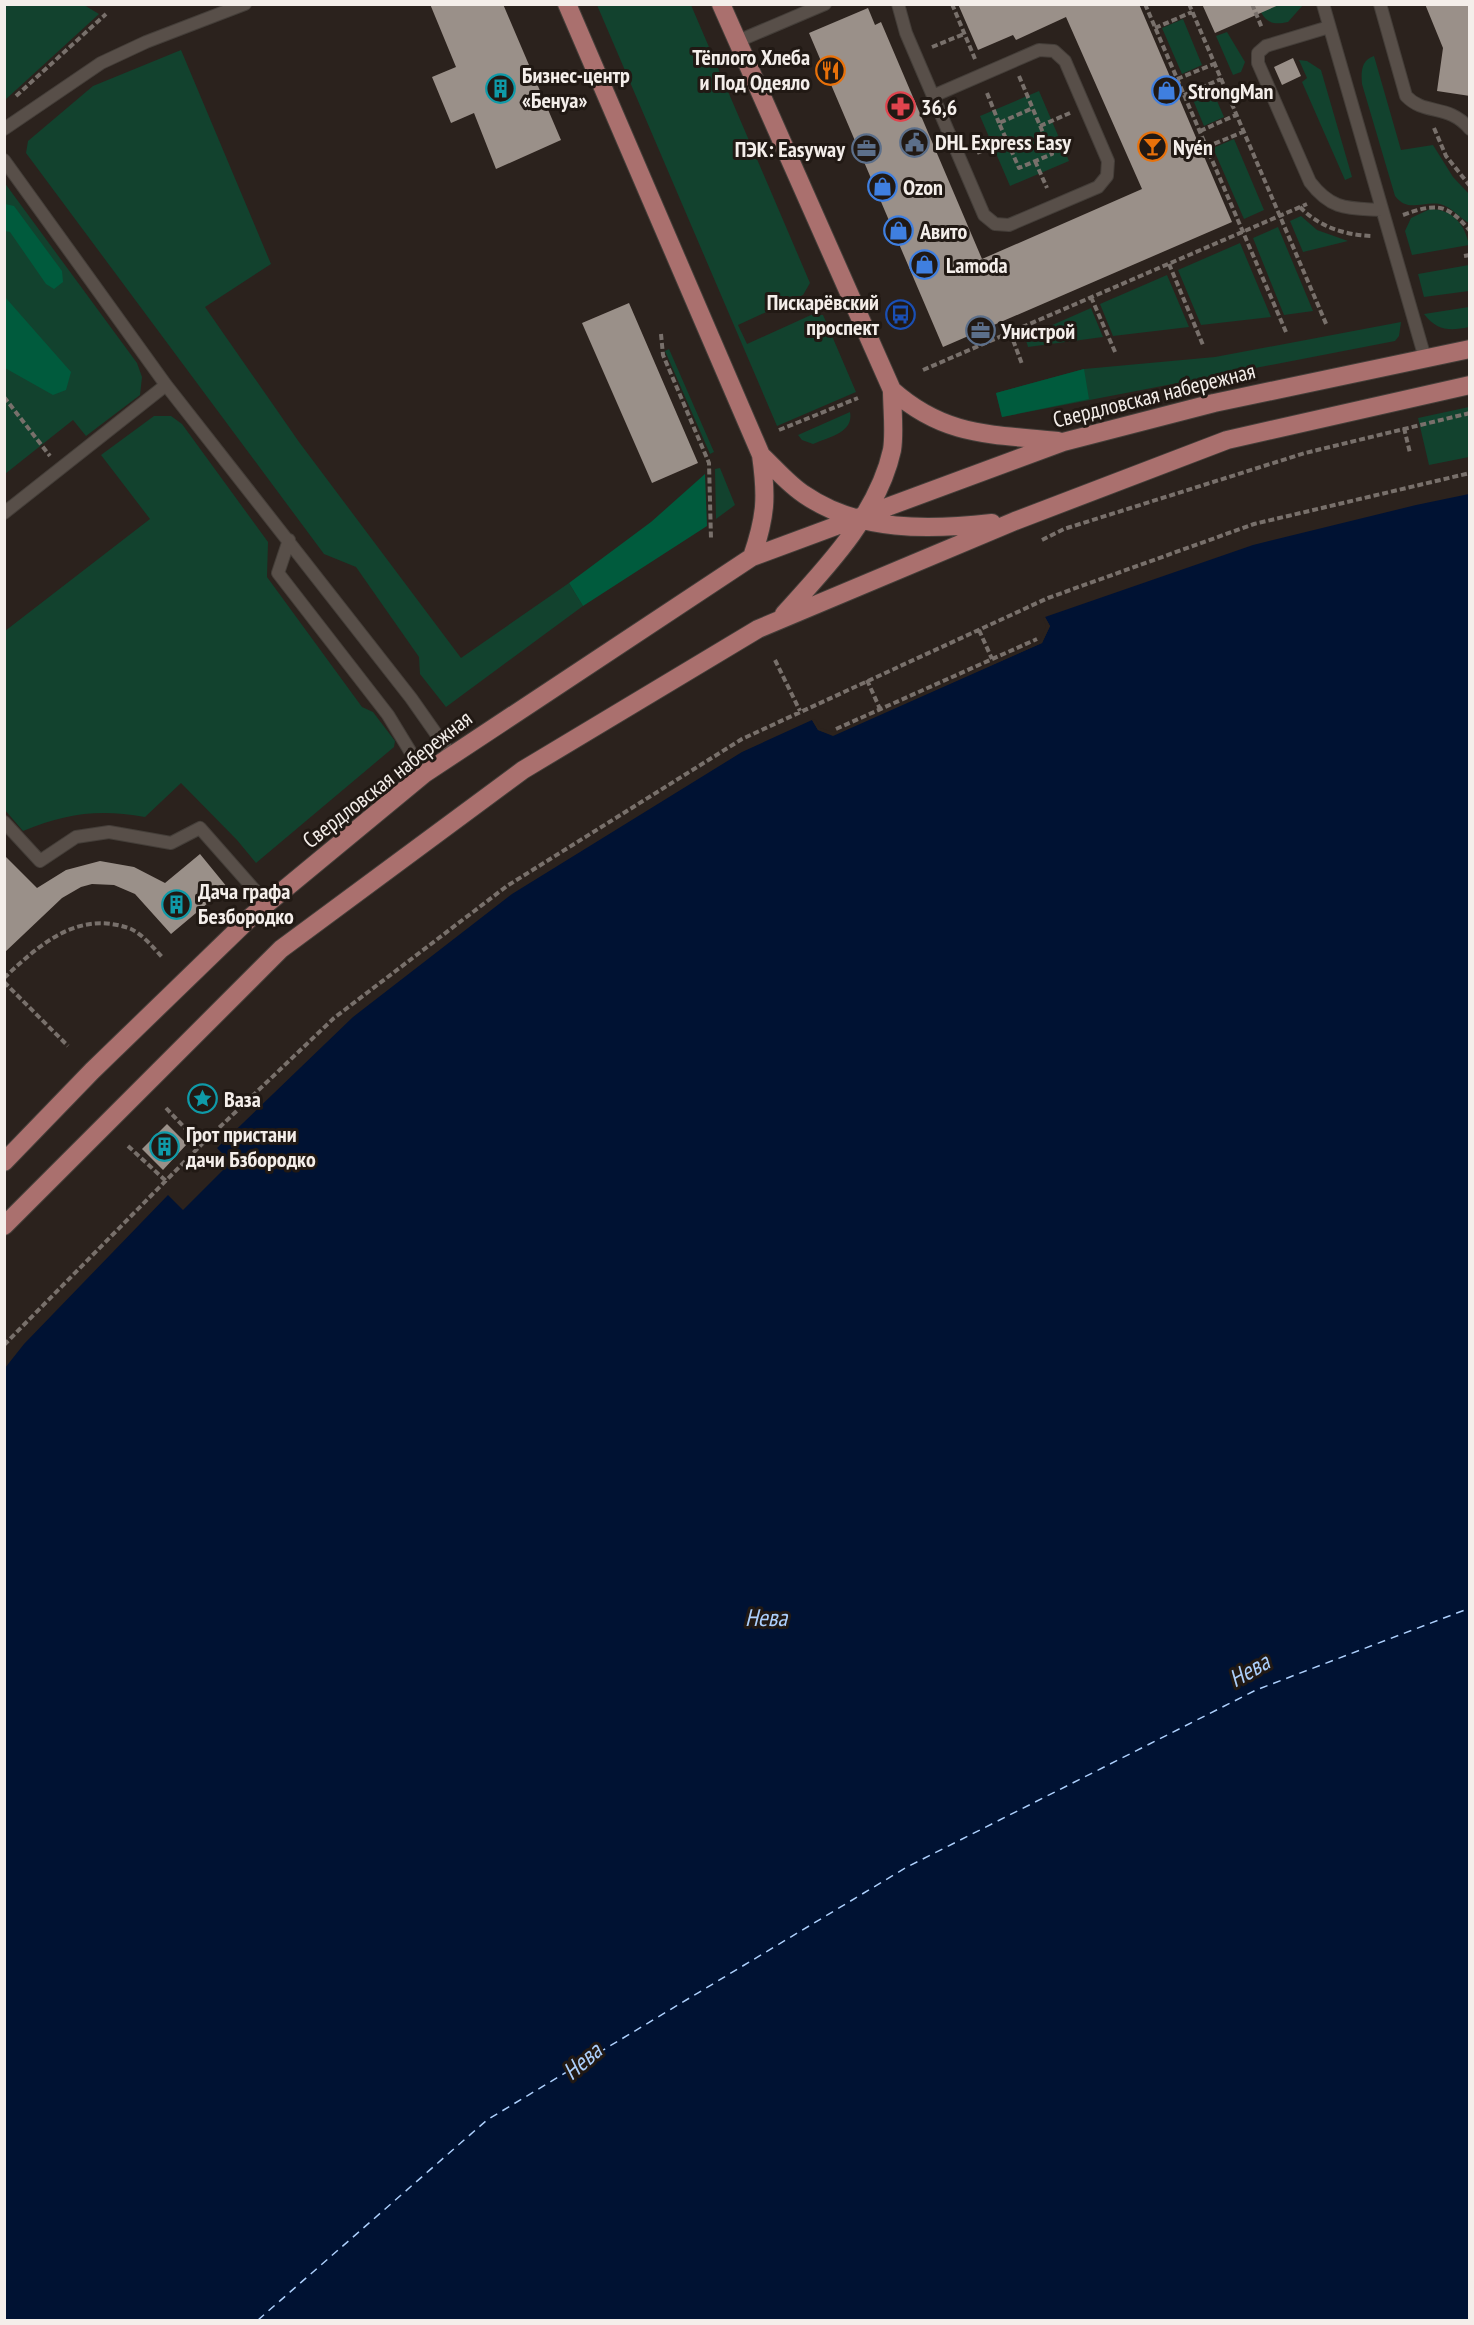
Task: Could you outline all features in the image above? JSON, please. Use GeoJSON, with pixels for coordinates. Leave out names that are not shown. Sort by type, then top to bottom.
{"type":"FeatureCollection","features":[{"type":"Feature","properties":{"kind":"main road"},"geometry":{"type":"LineString","coordinates":[[567,4],[761,455],[766,493],[762,526],[752,557]]}},
{"type":"Feature","properties":{"kind":"main road"},"geometry":{"type":"LineString","coordinates":[[722,4],[892,390],[892,448],[881,487],[860,519],[837,512],[804,495],[761,455]]}},
{"type":"Feature","properties":{"kind":"main road","name":"Свердловская набережная"},"geometry":{"type":"LineString","coordinates":[[4,1162],[92,1071],[267,904],[424,774],[752,557],[860,519],[1063,442],[1214,403],[1470,349]]}},
{"type":"Feature","properties":{"kind":"main road","name":"Свердловская набережная"},"geometry":{"type":"LineString","coordinates":[[4,1226],[281,949],[523,770],[750,634],[778,620],[1015,521],[1227,440],[1470,385]]}},
{"type":"Feature","properties":{"kind":"main road"},"geometry":{"type":"LineString","coordinates":[[892,390],[932,420],[949,427],[1063,442]]}},
{"type":"Feature","properties":{"kind":"main road","name":"Свердловская набережная"},"geometry":{"type":"LineString","coordinates":[[860,519],[903,527],[946,528],[1015,521]]}},
{"type":"Feature","properties":{"kind":"main road","name":"Свердловская набережная"},"geometry":{"type":"LineString","coordinates":[[778,620],[826,568],[860,519]]}},
{"type":"Feature","properties":{"kind":"lane"},"geometry":{"type":"LineString","coordinates":[[4,129],[101,63],[245,4]]}},
{"type":"Feature","properties":{"kind":"lane"},"geometry":{"type":"LineString","coordinates":[[738,41],[825,4]]}},
{"type":"Feature","properties":{"kind":"lane"},"geometry":{"type":"LineString","coordinates":[[898,4],[901,23],[960,160],[984,215],[994,224],[1009,225],[1054,206],[1098,187],[1107,176],[1108,161],[1065,61],[1054,51],[1039,50],[933,96]]}},
{"type":"Feature","properties":{"kind":"lane"},"geometry":{"type":"LineString","coordinates":[[1323,4],[1425,358]]}},
{"type":"Feature","properties":{"kind":"lane"},"geometry":{"type":"LineString","coordinates":[[1380,4],[1406,96],[1415,105],[1447,111],[1460,117],[1470,129]]}},
{"type":"Feature","properties":{"kind":"lane"},"geometry":{"type":"LineString","coordinates":[[1329,27],[1269,45],[1258,53],[1258,63],[1310,182],[1323,198],[1342,208],[1382,210]]}},
{"type":"Feature","properties":{"kind":"lane"},"geometry":{"type":"LineString","coordinates":[[4,160],[166,385],[435,728],[451,755]]}},
{"type":"Feature","properties":{"kind":"lane"},"geometry":{"type":"LineString","coordinates":[[4,513],[166,385]]}},
{"type":"Feature","properties":{"kind":"lane"},"geometry":{"type":"LineString","coordinates":[[289,540],[278,573],[388,715],[424,774]]}},
{"type":"Feature","properties":{"kind":"lane"},"geometry":{"type":"LineString","coordinates":[[4,822],[40,861],[76,837],[109,832],[171,843],[200,828],[267,904]]}},
{"type":"Feature","properties":{"kind":"path"},"geometry":{"type":"LineString","coordinates":[[952,4],[1019,168],[1052,154],[1013,62]]}},
{"type":"Feature","properties":{"kind":"path"},"geometry":{"type":"LineString","coordinates":[[1145,4],[1286,332]]}},
{"type":"Feature","properties":{"kind":"path"},"geometry":{"type":"LineString","coordinates":[[1189,4],[1327,326]]}},
{"type":"Feature","properties":{"kind":"path"},"geometry":{"type":"LineString","coordinates":[[1252,4],[1269,45]]}},
{"type":"Feature","properties":{"kind":"path"},"geometry":{"type":"LineString","coordinates":[[1155,28],[1192,12]]}},
{"type":"Feature","properties":{"kind":"path"},"geometry":{"type":"LineString","coordinates":[[13,99],[106,14]]}},
{"type":"Feature","properties":{"kind":"path"},"geometry":{"type":"LineString","coordinates":[[915,55],[964,33]]}},
{"type":"Feature","properties":{"kind":"path"},"geometry":{"type":"LineString","coordinates":[[1177,80],[1214,64]]}},
{"type":"Feature","properties":{"kind":"path"},"geometry":{"type":"LineString","coordinates":[[1184,95],[1221,79]]}},
{"type":"Feature","properties":{"kind":"path"},"geometry":{"type":"LineString","coordinates":[[1040,126],[1084,107]]}},
{"type":"Feature","properties":{"kind":"path"},"geometry":{"type":"LineString","coordinates":[[999,123],[1033,108]]}},
{"type":"Feature","properties":{"kind":"path"},"geometry":{"type":"LineString","coordinates":[[1200,131],[1236,115]]}},
{"type":"Feature","properties":{"kind":"path"},"geometry":{"type":"LineString","coordinates":[[1206,147],[1243,132]]}},
{"type":"Feature","properties":{"kind":"path"},"geometry":{"type":"LineString","coordinates":[[1437,137],[1446,156],[1470,186]]}},
{"type":"Feature","properties":{"kind":"path"},"geometry":{"type":"LineString","coordinates":[[960,160],[1007,140]]}},
{"type":"Feature","properties":{"kind":"path"},"geometry":{"type":"LineString","coordinates":[[1035,161],[1054,206]]}},
{"type":"Feature","properties":{"kind":"path"},"geometry":{"type":"LineString","coordinates":[[923,370],[1323,198]]}},
{"type":"Feature","properties":{"kind":"path"},"geometry":{"type":"LineString","coordinates":[[1398,217],[1431,206],[1442,207],[1451,212],[1470,231]]}},
{"type":"Feature","properties":{"kind":"path"},"geometry":{"type":"LineString","coordinates":[[1300,207],[1315,219],[1341,231],[1359,236],[1390,236]]}},
{"type":"Feature","properties":{"kind":"path"},"geometry":{"type":"LineString","coordinates":[[1464,256],[1470,255]]}},
{"type":"Feature","properties":{"kind":"path"},"geometry":{"type":"LineString","coordinates":[[1169,264],[1203,345]]}},
{"type":"Feature","properties":{"kind":"path"},"geometry":{"type":"LineString","coordinates":[[1091,297],[1116,354]]}},
{"type":"Feature","properties":{"kind":"path"},"geometry":{"type":"LineString","coordinates":[[1010,332],[1022,364]]}},
{"type":"Feature","properties":{"kind":"path"},"geometry":{"type":"LineString","coordinates":[[661,334],[663,355],[708,463],[711,539]]}},
{"type":"Feature","properties":{"kind":"path"},"geometry":{"type":"LineString","coordinates":[[4,397],[60,469]]}},
{"type":"Feature","properties":{"kind":"path"},"geometry":{"type":"LineString","coordinates":[[779,430],[858,398]]}},
{"type":"Feature","properties":{"kind":"path"},"geometry":{"type":"LineString","coordinates":[[1042,540],[1064,529],[1305,453],[1470,413]]}},
{"type":"Feature","properties":{"kind":"path"},"geometry":{"type":"LineString","coordinates":[[1404,428],[1410,453]]}},
{"type":"Feature","properties":{"kind":"path"},"geometry":{"type":"LineString","coordinates":[[4,1345],[201,1146],[334,1018],[507,886],[742,739],[1048,598],[1254,524],[1470,473]]}},
{"type":"Feature","properties":{"kind":"path"},"geometry":{"type":"LineString","coordinates":[[978,630],[992,659]]}},
{"type":"Feature","properties":{"kind":"path"},"geometry":{"type":"LineString","coordinates":[[836,729],[1037,639]]}},
{"type":"Feature","properties":{"kind":"path"},"geometry":{"type":"LineString","coordinates":[[775,660],[800,711]]}},
{"type":"Feature","properties":{"kind":"path"},"geometry":{"type":"LineString","coordinates":[[867,680],[880,709]]}},
{"type":"Feature","properties":{"kind":"path"},"geometry":{"type":"LineString","coordinates":[[68,1046],[4,980],[40,944],[72,927],[106,924],[132,930],[162,957]]}},
{"type":"Feature","properties":{"kind":"path"},"geometry":{"type":"LineString","coordinates":[[166,1108],[201,1146]]}},
{"type":"Feature","properties":{"kind":"path"},"geometry":{"type":"LineString","coordinates":[[128,1146],[166,1181]]}},
{"type":"Feature","properties":{"kind":"green space"},"geometry":{"type":"Polygon","coordinates":[[[5,4],[84,5],[99,14],[5,100],[5,4]]]}},
{"type":"Feature","properties":{"kind":"green space"},"geometry":{"type":"Polygon","coordinates":[[[597,5],[691,5],[810,283],[803,295],[738,325],[747,344],[811,315],[823,315],[856,392],[777,426],[597,5]]]}},
{"type":"Feature","properties":{"kind":"green space"},"geometry":{"type":"Polygon","coordinates":[[[1257,5],[1303,5],[1288,22],[1272,23],[1257,5]]]}},
{"type":"Feature","properties":{"kind":"green space"},"geometry":{"type":"Polygon","coordinates":[[[1183,19],[1202,65],[1182,74],[1162,28],[1183,19]]]}},
{"type":"Feature","properties":{"kind":"green space"},"geometry":{"type":"Polygon","coordinates":[[[1227,32],[1245,62],[1241,72],[1233,75],[1216,36],[1227,32]]]}},
{"type":"Feature","properties":{"kind":"green space"},"geometry":{"type":"Polygon","coordinates":[[[181,50],[271,264],[205,307],[299,442],[461,658],[569,583],[583,606],[446,707],[420,674],[419,657],[356,567],[324,554],[26,153],[28,141],[93,86],[181,50]]]}},
{"type":"Feature","properties":{"kind":"green space"},"geometry":{"type":"Polygon","coordinates":[[[1374,56],[1401,150],[1433,145],[1453,177],[1469,194],[1469,223],[1444,205],[1433,203],[1410,205],[1395,196],[1362,84],[1364,63],[1374,56]]]}},
{"type":"Feature","properties":{"kind":"green space"},"geometry":{"type":"Polygon","coordinates":[[[1299,60],[1307,61],[1321,70],[1352,177],[1345,180],[1302,82],[1307,78],[1299,60]]]}},
{"type":"Feature","properties":{"kind":"green space"},"geometry":{"type":"Polygon","coordinates":[[[1211,87],[1224,117],[1204,126],[1191,95],[1211,87]]]}},
{"type":"Feature","properties":{"kind":"green space"},"geometry":{"type":"Polygon","coordinates":[[[1039,91],[1069,161],[1010,186],[980,116],[1039,91]]]}},
{"type":"Feature","properties":{"kind":"green space"},"geometry":{"type":"Polygon","coordinates":[[[1234,139],[1264,210],[1244,219],[1213,148],[1234,139]]]}},
{"type":"Feature","properties":{"kind":"green space"},"geometry":{"type":"Polygon","coordinates":[[[4,182],[137,363],[142,377],[140,395],[86,436],[73,420],[5,474],[4,182]]]}},
{"type":"Feature","properties":{"kind":"green space"},"geometry":{"type":"Polygon","coordinates":[[[5,204],[14,206],[62,271],[63,282],[54,289],[46,284],[10,232],[5,231],[5,204]]]}},
{"type":"Feature","properties":{"kind":"green space"},"geometry":{"type":"Polygon","coordinates":[[[1430,209],[1445,212],[1456,219],[1461,224],[1469,245],[1412,255],[1405,231],[1411,218],[1430,209]]]}},
{"type":"Feature","properties":{"kind":"green space"},"geometry":{"type":"Polygon","coordinates":[[[1301,216],[1317,230],[1348,241],[1303,252],[1290,221],[1301,216]]]}},
{"type":"Feature","properties":{"kind":"green space"},"geometry":{"type":"Polygon","coordinates":[[[1278,227],[1313,311],[1284,315],[1253,238],[1278,227]]]}},
{"type":"Feature","properties":{"kind":"green space"},"geometry":{"type":"Polygon","coordinates":[[[1240,243],[1271,317],[1201,325],[1178,270],[1240,243]]]}},
{"type":"Feature","properties":{"kind":"green space"},"geometry":{"type":"Polygon","coordinates":[[[1469,265],[1469,291],[1424,297],[1418,274],[1469,265]]]}},
{"type":"Feature","properties":{"kind":"green space"},"geometry":{"type":"Polygon","coordinates":[[[1167,275],[1189,327],[1113,336],[1100,304],[1167,275]]]}},
{"type":"Feature","properties":{"kind":"green space"},"geometry":{"type":"Polygon","coordinates":[[[5,297],[71,372],[66,390],[53,395],[5,368],[5,297]]]}},
{"type":"Feature","properties":{"kind":"green space"},"geometry":{"type":"Polygon","coordinates":[[[1469,307],[1469,327],[1450,329],[1439,327],[1424,314],[1469,307]]]}},
{"type":"Feature","properties":{"kind":"green space"},"geometry":{"type":"Polygon","coordinates":[[[1091,308],[1103,337],[1028,347],[1025,337],[1091,308]]]}},
{"type":"Feature","properties":{"kind":"green space"},"geometry":{"type":"Polygon","coordinates":[[[1401,322],[1399,336],[1395,341],[1002,417],[996,393],[1084,369],[1215,357],[1401,322]]]}},
{"type":"Feature","properties":{"kind":"green space"},"geometry":{"type":"Polygon","coordinates":[[[669,349],[714,452],[710,454],[665,351],[669,349]]]}},
{"type":"Feature","properties":{"kind":"green space"},"geometry":{"type":"Polygon","coordinates":[[[1084,369],[1089,399],[1002,417],[996,393],[1084,369]]]}},
{"type":"Feature","properties":{"kind":"green space"},"geometry":{"type":"Polygon","coordinates":[[[1469,407],[1469,457],[1429,465],[1418,418],[1469,407]]]}},
{"type":"Feature","properties":{"kind":"green space"},"geometry":{"type":"Polygon","coordinates":[[[850,412],[848,425],[839,433],[813,444],[802,440],[798,435],[850,412]]]}},
{"type":"Feature","properties":{"kind":"green space"},"geometry":{"type":"Polygon","coordinates":[[[154,416],[171,416],[182,424],[268,542],[267,577],[362,707],[373,712],[395,741],[394,747],[256,863],[237,840],[181,783],[145,817],[113,813],[83,814],[54,820],[23,831],[5,810],[5,631],[150,519],[101,455],[154,416]]]}},
{"type":"Feature","properties":{"kind":"green space"},"geometry":{"type":"Polygon","coordinates":[[[720,468],[735,505],[716,519],[715,469],[720,468]]]}},
{"type":"Feature","properties":{"kind":"green space"},"geometry":{"type":"Polygon","coordinates":[[[705,474],[707,526],[583,606],[569,583],[651,522],[705,474]]]}},
{"type":"Feature","properties":{"kind":"water","name":"Нева"},"geometry":{"type":"Polygon","coordinates":[[[1469,494],[1469,2320],[5,2320],[5,1368],[24,1344],[168,1195],[183,1210],[231,1162],[217,1148],[353,1017],[512,894],[742,752],[812,720],[818,730],[833,735],[1042,643],[1050,626],[1045,617],[1253,545],[1469,494]]]}},
{"type":"Feature","properties":{"kind":"pier"},"geometry":{"type":"Polygon","coordinates":[[[1045,617],[1050,626],[1042,643],[833,736],[818,730],[812,720],[815,719],[820,728],[833,732],[1040,641],[1046,626],[1043,618],[1045,617]]]}},
{"type":"Feature","properties":{"kind":"building","name":"Бизнес-центр «Бенуа»"},"geometry":{"type":"Polygon","coordinates":[[[430,4],[503,4],[561,140],[496,169],[474,113],[451,123],[432,77],[456,67],[430,4]]]}},
{"type":"Feature","properties":{"kind":"building"},"geometry":{"type":"Polygon","coordinates":[[[958,4],[1139,4],[1232,222],[943,347],[809,33],[868,8],[875,25],[881,22],[982,259],[1142,189],[1066,17],[1016,40],[1013,35],[978,50],[958,4]]]}},
{"type":"Feature","properties":{"kind":"building"},"geometry":{"type":"Polygon","coordinates":[[[1202,4],[1281,4],[1215,33],[1202,4]]]}},
{"type":"Feature","properties":{"kind":"building"},"geometry":{"type":"Polygon","coordinates":[[[1425,4],[1470,4],[1470,96],[1437,91],[1443,48],[1425,4]]]}},
{"type":"Feature","properties":{"kind":"building"},"geometry":{"type":"Polygon","coordinates":[[[1293,58],[1301,76],[1282,85],[1274,67],[1293,58]]]}},
{"type":"Feature","properties":{"kind":"building"},"geometry":{"type":"Polygon","coordinates":[[[629,303],[698,463],[652,483],[582,323],[629,303]]]}},
{"type":"Feature","properties":{"kind":"building","name":"Дача графа Безбородко"},"geometry":{"type":"Polygon","coordinates":[[[200,854],[227,887],[171,934],[135,894],[114,885],[92,884],[81,887],[62,898],[4,953],[4,855],[37,888],[66,870],[100,861],[134,867],[165,883],[200,854]]]}},
{"type":"Feature","properties":{"kind":"building","name":"Грот пристани дачи Бзбородко"},"geometry":{"type":"Polygon","coordinates":[[[167,1124],[187,1144],[163,1170],[142,1149],[167,1124]]]}},
{"type":"Feature","properties":{"kind":"ferry route"},"geometry":{"type":"LineString","coordinates":[[258,2320],[487,2120],[907,1867],[1256,1690],[1470,1608]]}},
{"type":"Feature","properties":{"kind":"place","name":"Тёплого Хлеба и Под Одеяло"},"geometry":{"type":"Point","coordinates":[831,70]}},
{"type":"Feature","properties":{"kind":"place","name":"Бизнес-центр «Бенуа»"},"geometry":{"type":"Point","coordinates":[501,88]}},
{"type":"Feature","properties":{"kind":"place","name":"StrongMan"},"geometry":{"type":"Point","coordinates":[1167,91]}},
{"type":"Feature","properties":{"kind":"place","name":"36,6"},"geometry":{"type":"Point","coordinates":[900,107]}},
{"type":"Feature","properties":{"kind":"place","name":"DHL Express Easy"},"geometry":{"type":"Point","coordinates":[914,142]}},
{"type":"Feature","properties":{"kind":"place","name":"Nyén"},"geometry":{"type":"Point","coordinates":[1152,147]}},
{"type":"Feature","properties":{"kind":"place","name":"ПЭК: Easyway"},"geometry":{"type":"Point","coordinates":[866,149]}},
{"type":"Feature","properties":{"kind":"place","name":"Ozon"},"geometry":{"type":"Point","coordinates":[882,187]}},
{"type":"Feature","properties":{"kind":"place","name":"Авито"},"geometry":{"type":"Point","coordinates":[899,231]}},
{"type":"Feature","properties":{"kind":"place","name":"Lamoda"},"geometry":{"type":"Point","coordinates":[925,265]}},
{"type":"Feature","properties":{"kind":"place","name":"Пискарёвский проспект"},"geometry":{"type":"Point","coordinates":[900,315]}},
{"type":"Feature","properties":{"kind":"place","name":"Унистрой"},"geometry":{"type":"Point","coordinates":[980,331]}},
{"type":"Feature","properties":{"kind":"place","name":"Дача графа Безбородко"},"geometry":{"type":"Point","coordinates":[177,904]}},
{"type":"Feature","properties":{"kind":"place","name":"Ваза"},"geometry":{"type":"Point","coordinates":[203,1099]}},
{"type":"Feature","properties":{"kind":"place","name":"Грот пристани дачи Бзбородко"},"geometry":{"type":"Point","coordinates":[165,1147]}}]}
